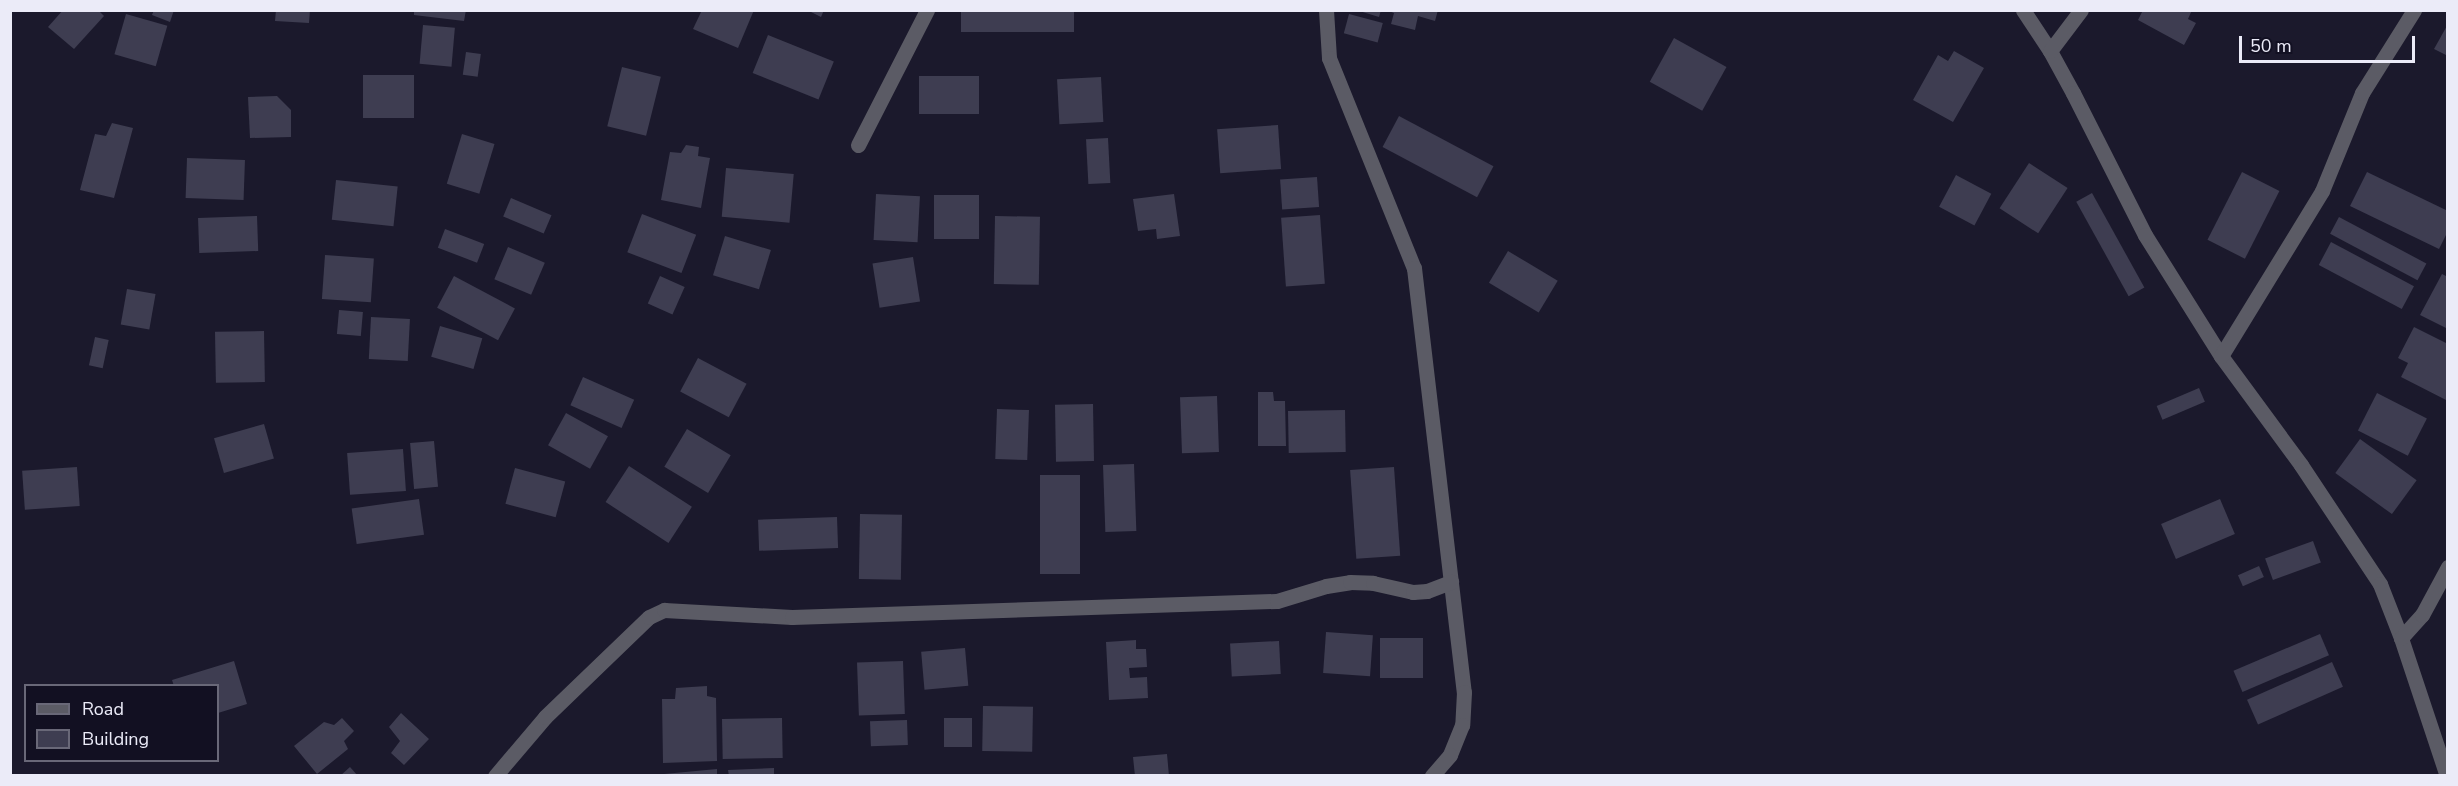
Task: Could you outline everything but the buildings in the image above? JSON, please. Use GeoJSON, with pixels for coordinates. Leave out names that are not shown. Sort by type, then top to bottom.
{"type":"FeatureCollection","features":[{"type":"Feature","properties":{"kind":"street"},"geometry":{"type":"LineString","coordinates":[[858,146],[927,10]]}},
{"type":"Feature","properties":{"kind":"street"},"geometry":{"type":"LineString","coordinates":[[1326,10],[1329,58],[1414,268],[1464,692],[1462,725],[1450,755],[1432,776]]}},
{"type":"Feature","properties":{"kind":"street"},"geometry":{"type":"LineString","coordinates":[[2023,10],[2050,51],[2145,235],[2221,356],[2301,465],[2380,584],[2401,638],[2447,776]]}},
{"type":"Feature","properties":{"kind":"street"},"geometry":{"type":"LineString","coordinates":[[2050,51],[2081,10]]}},
{"type":"Feature","properties":{"kind":"street"},"geometry":{"type":"LineString","coordinates":[[2221,356],[2322,191],[2362,93],[2414,10]]}},
{"type":"Feature","properties":{"kind":"street"},"geometry":{"type":"LineString","coordinates":[[2401,638],[2422,615],[2448,567]]}},
{"type":"Feature","properties":{"kind":"street"},"geometry":{"type":"LineString","coordinates":[[495,776],[545,717],[650,616],[664,610],[792,617],[1254,602],[1277,601],[1350,582],[1373,583],[1413,592],[1427,591],[1451,582]]}}]}
